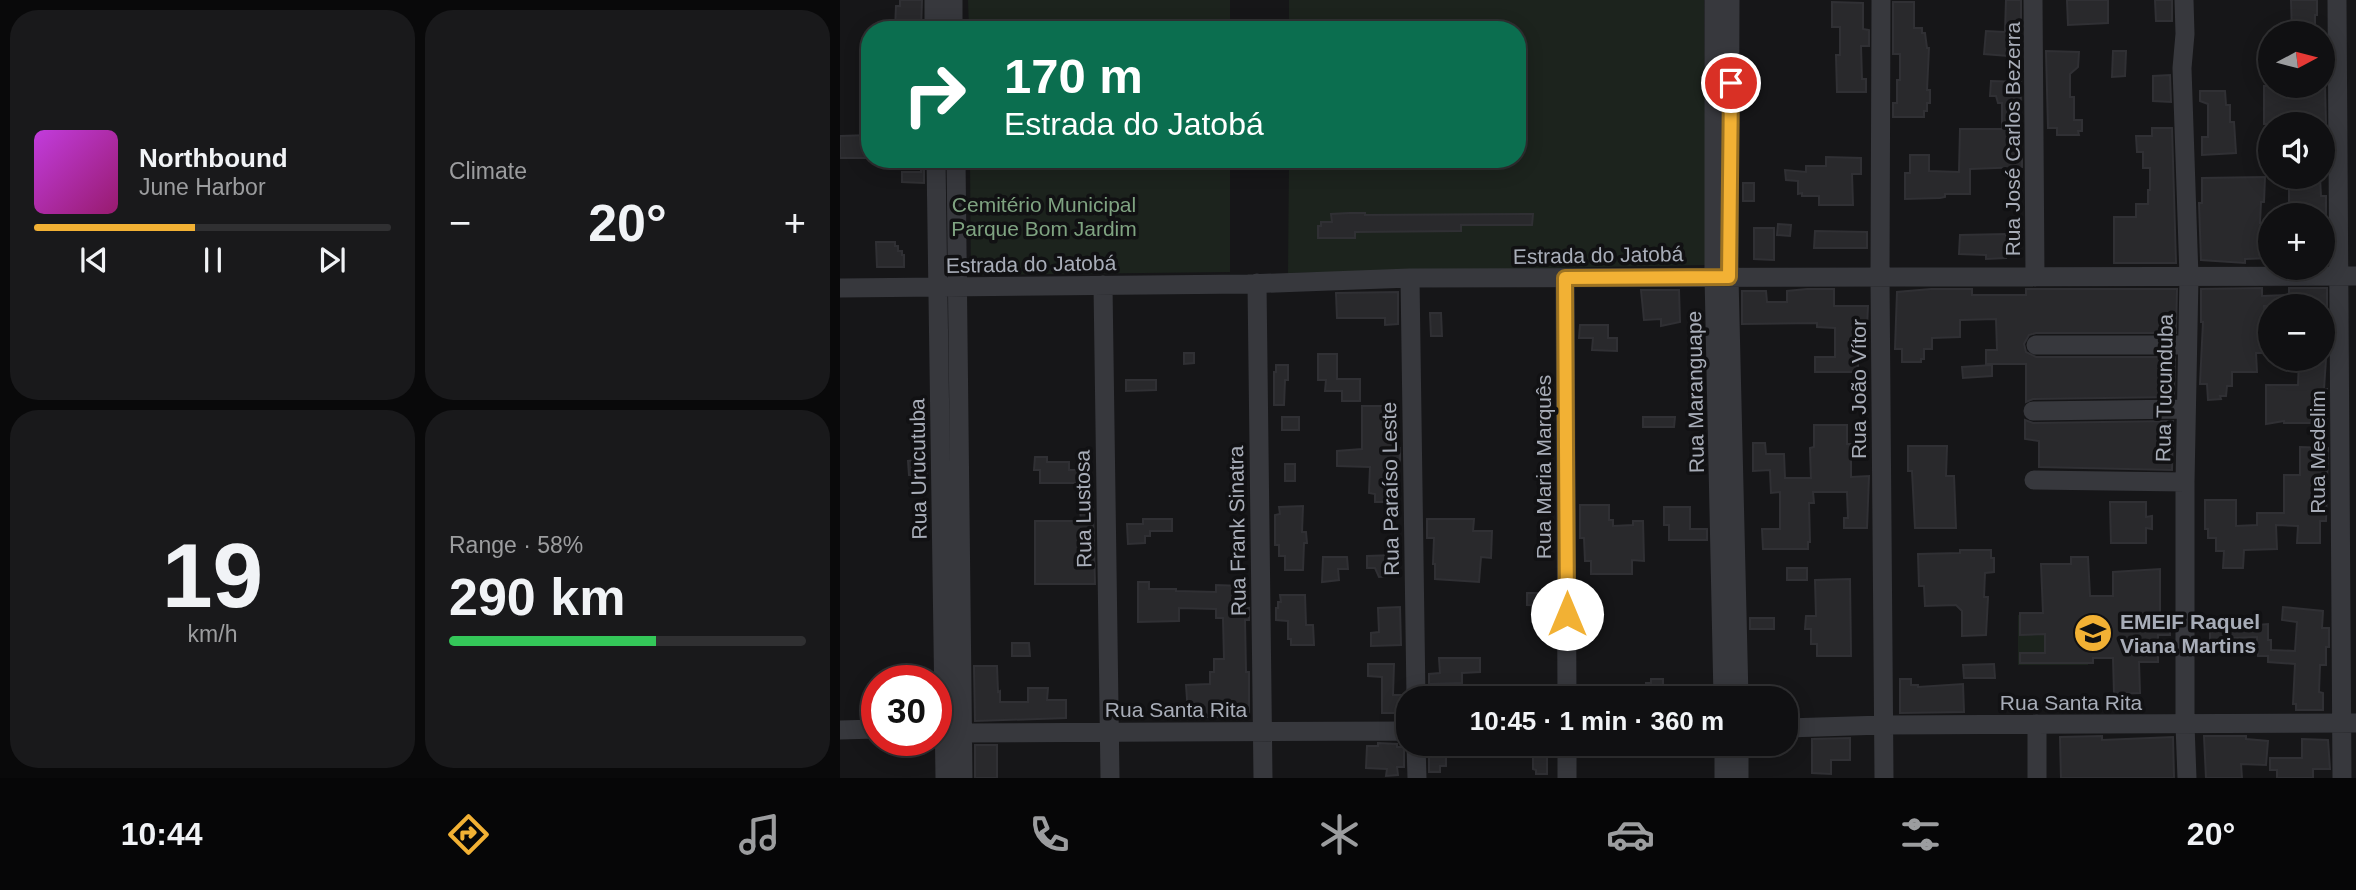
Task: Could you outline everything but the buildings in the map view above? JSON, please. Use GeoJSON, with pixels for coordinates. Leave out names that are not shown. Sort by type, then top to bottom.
{"type":"FeatureCollection","features":[{"type":"Feature","properties":{"kind":"street"},"geometry":{"type":"LineString","coordinates":[[934,0],[934,21]]}},
{"type":"Feature","properties":{"kind":"street"},"geometry":{"type":"LineString","coordinates":[[953,0],[953,21]]}},
{"type":"Feature","properties":{"kind":"street","name":"Rua Maranguape"},"geometry":{"type":"LineString","coordinates":[[1714,0],[1739,686]]}},
{"type":"Feature","properties":{"kind":"street","name":"Rua Maranguape"},"geometry":{"type":"LineString","coordinates":[[1723,686],[1722,277],[1730,0]]}},
{"type":"Feature","properties":{"kind":"street","name":"Rua João Vítor"},"geometry":{"type":"LineString","coordinates":[[1881,0],[1884,778]]}},
{"type":"Feature","properties":{"kind":"street","name":"Rua José Carlos Bezerra"},"geometry":{"type":"LineString","coordinates":[[2033,0],[2035,277]]}},
{"type":"Feature","properties":{"kind":"street","name":"Rua Tucunduba"},"geometry":{"type":"LineString","coordinates":[[2184,0],[2182,68],[2189,277],[2185,482],[2187,778]]}},
{"type":"Feature","properties":{"kind":"street","name":"Rua Medelim"},"geometry":{"type":"LineString","coordinates":[[2337,0],[2347,276],[2349,723],[2342,778]]}},
{"type":"Feature","properties":{"kind":"street","name":"Rua Urucutuba"},"geometry":{"type":"LineString","coordinates":[[936,168],[947,665]]}},
{"type":"Feature","properties":{"kind":"street","name":"Rua Urucutuba"},"geometry":{"type":"LineString","coordinates":[[950,665],[959,287],[956,168]]}},
{"type":"Feature","properties":{"kind":"street","name":"Estrada do Jatobá"},"geometry":{"type":"LineString","coordinates":[[840,288],[1257,284],[1410,278],[2347,276]]}},
{"type":"Feature","properties":{"kind":"street","name":"Rua Paraíso Leste"},"geometry":{"type":"LineString","coordinates":[[1410,278],[1416,686]]}},
{"type":"Feature","properties":{"kind":"street","name":"Rua Maria Marquês"},"geometry":{"type":"LineString","coordinates":[[1565,278],[1567,686]]}},
{"type":"Feature","properties":{"kind":"street","name":"Rua Frank Sinatra"},"geometry":{"type":"LineString","coordinates":[[1257,284],[1263,778]]}},
{"type":"Feature","properties":{"kind":"street","name":"Rua Lustosa"},"geometry":{"type":"LineString","coordinates":[[1103,285],[1110,778]]}},
{"type":"Feature","properties":{"kind":"street"},"geometry":{"type":"LineString","coordinates":[[2036,345],[2187,345]]}},
{"type":"Feature","properties":{"kind":"street"},"geometry":{"type":"LineString","coordinates":[[2033,411],[2186,409]]}},
{"type":"Feature","properties":{"kind":"street"},"geometry":{"type":"LineString","coordinates":[[2034,481],[2185,482]]}},
{"type":"Feature","properties":{"kind":"street","name":"Rua Santa Rita"},"geometry":{"type":"LineString","coordinates":[[1798,728],[1883,724],[2349,723]]}},
{"type":"Feature","properties":{"kind":"street"},"geometry":{"type":"LineString","coordinates":[[2037,724],[2037,778]]}},
{"type":"Feature","properties":{"kind":"street"},"geometry":{"type":"LineString","coordinates":[[840,730],[861,729]]}},
{"type":"Feature","properties":{"kind":"street","name":"Rua Santa Rita"},"geometry":{"type":"LineString","coordinates":[[952,729],[1262,733],[1396,731]]}},
{"type":"Feature","properties":{"kind":"street","name":"Rua Urucutuba"},"geometry":{"type":"LineString","coordinates":[[952,742],[963,778]]}},
{"type":"Feature","properties":{"kind":"street","name":"Rua Urucutuba"},"geometry":{"type":"LineString","coordinates":[[945,778],[946,756]]}},
{"type":"Feature","properties":{"kind":"street"},"geometry":{"type":"LineString","coordinates":[[1416,756],[1417,778]]}},
{"type":"Feature","properties":{"kind":"street"},"geometry":{"type":"LineString","coordinates":[[1567,756],[1567,778]]}},
{"type":"Feature","properties":{"kind":"street"},"geometry":{"type":"LineString","coordinates":[[1724,756],[1724,778]]}},
{"type":"Feature","properties":{"kind":"street"},"geometry":{"type":"LineString","coordinates":[[1739,756],[1739,778]]}},
{"type":"Feature","properties":{"kind":"green space"},"geometry":{"type":"Polygon","coordinates":[[[968,0],[1230,0],[1230,21],[969,21],[968,0]]]}},
{"type":"Feature","properties":{"kind":"green space"},"geometry":{"type":"Polygon","coordinates":[[[1289,0],[1704,0],[1706,265],[1288,273],[1289,168],[1526,168],[1526,21],[1289,21],[1289,0]]]}},
{"type":"Feature","properties":{"kind":"green space","name":"Cemitério Municipal Parque Bom Jardim"},"geometry":{"type":"Polygon","coordinates":[[[970,168],[1230,168],[1230,272],[971,275],[970,168]]]}},
{"type":"Feature","properties":{"kind":"green space"},"geometry":{"type":"Polygon","coordinates":[[[2018,615],[2088,615],[2088,665],[2018,665],[2018,615]]]}},
{"type":"Feature","properties":{"kind":"place","name":"EMEIF Raquel Viana Martins"},"geometry":{"type":"Point","coordinates":[2093,633]}},
{"type":"Feature","properties":{"kind":"route"},"geometry":{"type":"LineString","coordinates":[[1567,614],[1565,278],[1729,277],[1731,83]]}}]}
